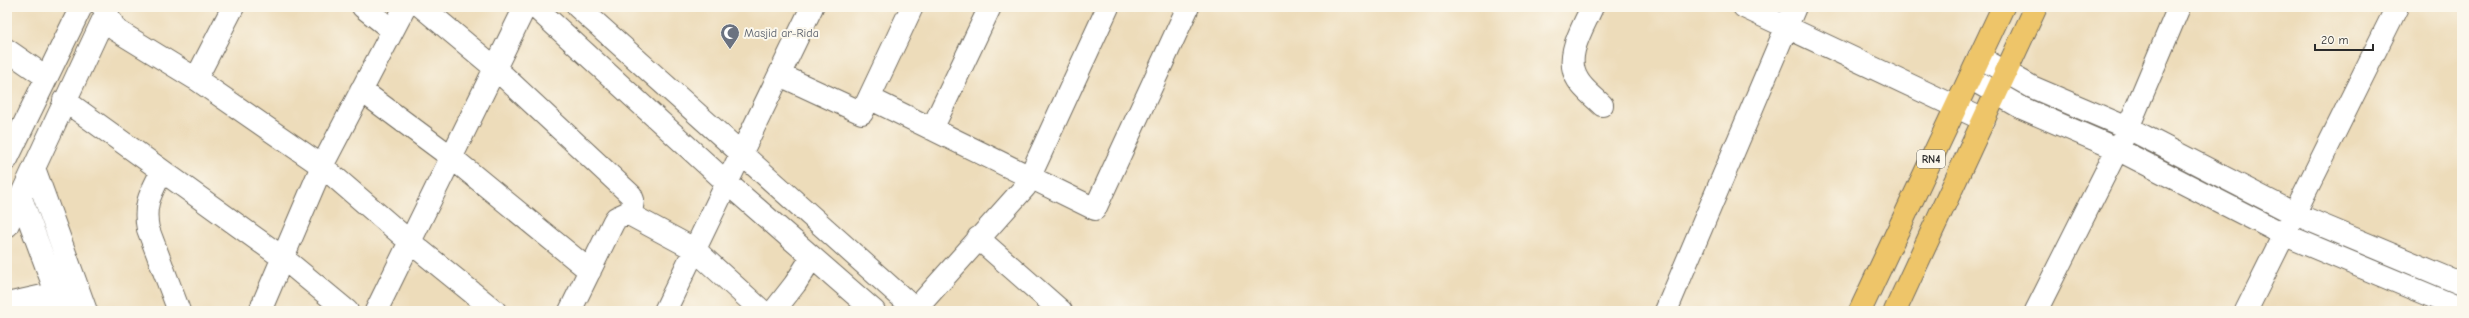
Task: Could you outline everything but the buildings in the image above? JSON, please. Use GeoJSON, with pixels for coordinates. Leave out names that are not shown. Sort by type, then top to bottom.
{"type":"FeatureCollection","features":[{"type":"Feature","properties":{"kind":"main road","name":"RN4"},"geometry":{"type":"LineString","coordinates":[[1860,311],[2003,7]]}},
{"type":"Feature","properties":{"kind":"main road","name":"RN4"},"geometry":{"type":"LineString","coordinates":[[1895,311],[1984,120],[2004,73],[2036,7]]}},
{"type":"Feature","properties":{"kind":"street"},"geometry":{"type":"LineString","coordinates":[[7,159],[81,7]]}},
{"type":"Feature","properties":{"kind":"street"},"geometry":{"type":"LineString","coordinates":[[196,79],[233,7]]}},
{"type":"Feature","properties":{"kind":"street"},"geometry":{"type":"LineString","coordinates":[[363,7],[392,30]]}},
{"type":"Feature","properties":{"kind":"street"},"geometry":{"type":"LineString","coordinates":[[260,311],[322,166],[405,7]]}},
{"type":"Feature","properties":{"kind":"street"},"geometry":{"type":"LineString","coordinates":[[422,7],[495,68],[631,195],[633,200],[631,214]]}},
{"type":"Feature","properties":{"kind":"street"},"geometry":{"type":"LineString","coordinates":[[376,311],[525,7]]}},
{"type":"Feature","properties":{"kind":"street"},"geometry":{"type":"LineString","coordinates":[[534,7],[726,182],[874,311],[887,285]]}},
{"type":"Feature","properties":{"kind":"street"},"geometry":{"type":"LineString","coordinates":[[578,7],[887,285],[909,308],[978,238],[1025,187],[1104,8]]}},
{"type":"Feature","properties":{"kind":"street"},"geometry":{"type":"LineString","coordinates":[[665,311],[726,182],[780,75],[812,7]]}},
{"type":"Feature","properties":{"kind":"street"},"geometry":{"type":"LineString","coordinates":[[780,75],[862,113],[912,7]]}},
{"type":"Feature","properties":{"kind":"street"},"geometry":{"type":"LineString","coordinates":[[932,129],[990,7]]}},
{"type":"Feature","properties":{"kind":"street"},"geometry":{"type":"LineString","coordinates":[[869,98],[1095,209],[1188,7]]}},
{"type":"Feature","properties":{"kind":"street"},"geometry":{"type":"LineString","coordinates":[[1592,7],[1574,48],[1572,61],[1574,73],[1578,81],[1602,105]]}},
{"type":"Feature","properties":{"kind":"street"},"geometry":{"type":"LineString","coordinates":[[1744,7],[1984,120]]}},
{"type":"Feature","properties":{"kind":"street"},"geometry":{"type":"LineString","coordinates":[[1666,311],[1795,7]]}},
{"type":"Feature","properties":{"kind":"street"},"geometry":{"type":"LineString","coordinates":[[2036,311],[2128,128],[2179,7]]}},
{"type":"Feature","properties":{"kind":"street"},"geometry":{"type":"LineString","coordinates":[[2246,311],[2397,7]]}},
{"type":"Feature","properties":{"kind":"street"},"geometry":{"type":"LineString","coordinates":[[106,9],[116,30],[196,79],[322,166],[410,242],[495,311]]}},
{"type":"Feature","properties":{"kind":"street"},"geometry":{"type":"LineString","coordinates":[[7,226],[106,9]]}},
{"type":"Feature","properties":{"kind":"street"},"geometry":{"type":"LineString","coordinates":[[7,50],[46,77]]}},
{"type":"Feature","properties":{"kind":"street"},"geometry":{"type":"LineString","coordinates":[[1979,57],[2004,73],[2128,128],[2295,214],[2462,284]]}},
{"type":"Feature","properties":{"kind":"street"},"geometry":{"type":"LineString","coordinates":[[1970,78],[1995,94],[2022,108],[2118,149],[2285,235],[2462,309]]}},
{"type":"Feature","properties":{"kind":"street"},"geometry":{"type":"LineString","coordinates":[[361,90],[452,157],[590,271]]}},
{"type":"Feature","properties":{"kind":"street"},"geometry":{"type":"LineString","coordinates":[[64,100],[283,258],[347,311]]}},
{"type":"Feature","properties":{"kind":"street"},"geometry":{"type":"LineString","coordinates":[[34,168],[86,311]]}},
{"type":"Feature","properties":{"kind":"street"},"geometry":{"type":"LineString","coordinates":[[162,171],[147,202],[145,215],[148,229],[179,311]]}},
{"type":"Feature","properties":{"kind":"street"},"geometry":{"type":"LineString","coordinates":[[21,198],[60,303]]}},
{"type":"Feature","properties":{"kind":"street"},"geometry":{"type":"LineString","coordinates":[[570,311],[616,218],[631,214],[694,249],[762,311]]}},
{"type":"Feature","properties":{"kind":"street"},"geometry":{"type":"LineString","coordinates":[[978,238],[1061,311]]}},
{"type":"Feature","properties":{"kind":"street"},"geometry":{"type":"LineString","coordinates":[[774,311],[796,284],[812,257]]}},
{"type":"Feature","properties":{"kind":"street"},"geometry":{"type":"LineString","coordinates":[[7,304],[60,303],[78,288]]}},
{"type":"Feature","properties":{"kind":"place","name":"Masjid ar-Rida"},"geometry":{"type":"Point","coordinates":[730,50]}}]}
